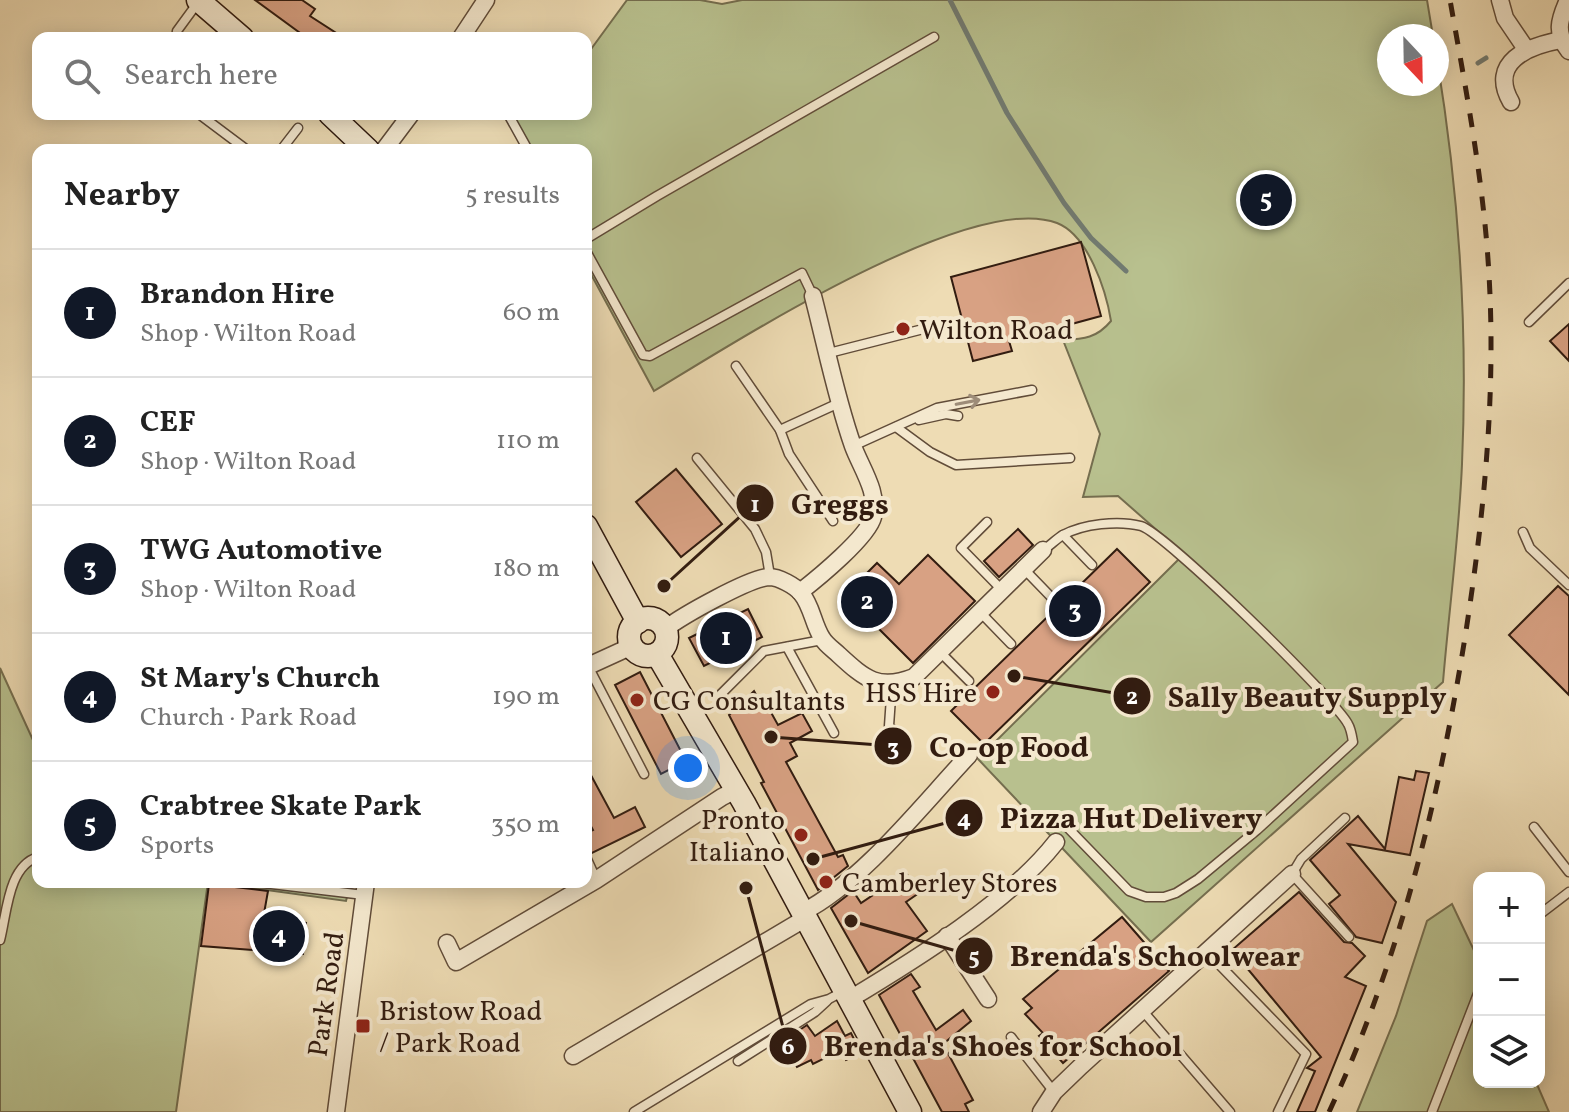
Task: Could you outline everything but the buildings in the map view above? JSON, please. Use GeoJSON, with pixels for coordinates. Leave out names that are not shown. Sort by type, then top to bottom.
{"type":"FeatureCollection","features":[{"type":"Feature","properties":{"kind":"main road"},"geometry":{"type":"LineString","coordinates":[[199,0],[235,32]]}},
{"type":"Feature","properties":{"kind":"main road"},"geometry":{"type":"LineString","coordinates":[[336,120],[362,144]]}},
{"type":"Feature","properties":{"kind":"main road"},"geometry":{"type":"LineString","coordinates":[[592,537],[638,622]]}},
{"type":"Feature","properties":{"kind":"main road"},"geometry":{"type":"LineString","coordinates":[[651,619],[665,629],[666,644],[657,654],[644,656],[632,646],[630,634],[638,622],[651,619]]}},
{"type":"Feature","properties":{"kind":"main road"},"geometry":{"type":"LineString","coordinates":[[657,654],[804,915],[841,996],[910,1112]]}},
{"type":"Feature","properties":{"kind":"street"},"geometry":{"type":"LineString","coordinates":[[466,32],[486,0]]}},
{"type":"Feature","properties":{"kind":"street"},"geometry":{"type":"LineString","coordinates":[[1500,0],[1505,18],[1526,49]]}},
{"type":"Feature","properties":{"kind":"street"},"geometry":{"type":"LineString","coordinates":[[1511,102],[1503,89],[1503,77],[1508,66],[1526,49],[1565,45],[1560,18],[1568,0]]}},
{"type":"Feature","properties":{"kind":"street"},"geometry":{"type":"LineString","coordinates":[[388,144],[406,120]]}},
{"type":"Feature","properties":{"kind":"street"},"geometry":{"type":"LineString","coordinates":[[800,592],[868,528],[874,503],[853,446],[813,296]]}},
{"type":"Feature","properties":{"kind":"street"},"geometry":{"type":"LineString","coordinates":[[665,629],[679,618],[770,577],[784,581],[800,592],[822,640],[860,675],[884,684],[892,683],[914,677],[1043,550]]}},
{"type":"Feature","properties":{"kind":"street"},"geometry":{"type":"LineString","coordinates":[[592,664],[632,646]]}},
{"type":"Feature","properties":{"kind":"street"},"geometry":{"type":"LineString","coordinates":[[573,1056],[818,905],[859,873],[969,755]]}},
{"type":"Feature","properties":{"kind":"street"},"geometry":{"type":"LineString","coordinates":[[592,882],[736,790]]}},
{"type":"Feature","properties":{"kind":"street"},"geometry":{"type":"LineString","coordinates":[[841,996],[882,981],[947,936],[1041,862],[1056,842]]}},
{"type":"Feature","properties":{"kind":"street"},"geometry":{"type":"LineString","coordinates":[[1041,1112],[1054,1092],[1292,874]]}},
{"type":"Feature","properties":{"kind":"street"},"geometry":{"type":"LineString","coordinates":[[447,943],[456,962],[582,888]]}},
{"type":"Feature","properties":{"kind":"street","name":"Park Road"},"geometry":{"type":"LineString","coordinates":[[336,1112],[361,890]]}},
{"type":"Feature","properties":{"kind":"street"},"geometry":{"type":"LineString","coordinates":[[947,936],[988,999]]}},
{"type":"Feature","properties":{"kind":"lane"},"geometry":{"type":"LineString","coordinates":[[177,32],[199,0]]}},
{"type":"Feature","properties":{"kind":"lane"},"geometry":{"type":"LineString","coordinates":[[592,235],[934,37]]}},
{"type":"Feature","properties":{"kind":"lane"},"geometry":{"type":"LineString","coordinates":[[207,120],[239,144]]}},
{"type":"Feature","properties":{"kind":"lane"},"geometry":{"type":"LineString","coordinates":[[511,120],[525,144]]}},
{"type":"Feature","properties":{"kind":"lane"},"geometry":{"type":"LineString","coordinates":[[286,144],[298,128]]}},
{"type":"Feature","properties":{"kind":"lane"},"geometry":{"type":"LineString","coordinates":[[592,262],[643,355],[650,356],[802,273],[813,296]]}},
{"type":"Feature","properties":{"kind":"lane"},"geometry":{"type":"LineString","coordinates":[[1529,322],[1569,283]]}},
{"type":"Feature","properties":{"kind":"lane"},"geometry":{"type":"LineString","coordinates":[[829,353],[939,325]]}},
{"type":"Feature","properties":{"kind":"lane"},"geometry":{"type":"LineString","coordinates":[[736,366],[780,430],[789,454],[833,521]]}},
{"type":"Feature","properties":{"kind":"lane"},"geometry":{"type":"LineString","coordinates":[[853,446],[937,408],[1032,390]]}},
{"type":"Feature","properties":{"kind":"lane"},"geometry":{"type":"LineString","coordinates":[[780,430],[841,401]]}},
{"type":"Feature","properties":{"kind":"lane"},"geometry":{"type":"LineString","coordinates":[[907,422],[946,414],[958,416]]}},
{"type":"Feature","properties":{"kind":"lane"},"geometry":{"type":"LineString","coordinates":[[896,427],[930,452],[956,465],[1070,458]]}},
{"type":"Feature","properties":{"kind":"lane"},"geometry":{"type":"LineString","coordinates":[[697,458],[755,529],[766,552],[770,577]]}},
{"type":"Feature","properties":{"kind":"lane"},"geometry":{"type":"LineString","coordinates":[[987,522],[961,548],[1002,591]]}},
{"type":"Feature","properties":{"kind":"lane"},"geometry":{"type":"LineString","coordinates":[[1043,550],[1063,535],[1110,523],[1142,526],[1162,539],[1214,585],[1323,693],[1350,725],[1353,742],[1248,838],[1176,893],[1146,897],[1129,891],[1071,832],[1056,842]]}},
{"type":"Feature","properties":{"kind":"lane"},"geometry":{"type":"LineString","coordinates":[[1523,532],[1530,548],[1569,585]]}},
{"type":"Feature","properties":{"kind":"lane"},"geometry":{"type":"LineString","coordinates":[[1063,535],[1092,565]]}},
{"type":"Feature","properties":{"kind":"lane"},"geometry":{"type":"LineString","coordinates":[[1024,569],[1054,600]]}},
{"type":"Feature","properties":{"kind":"lane"},"geometry":{"type":"LineString","coordinates":[[980,612],[1011,644]]}},
{"type":"Feature","properties":{"kind":"lane"},"geometry":{"type":"LineString","coordinates":[[719,696],[764,651],[822,640]]}},
{"type":"Feature","properties":{"kind":"lane"},"geometry":{"type":"LineString","coordinates":[[787,647],[834,733]]}},
{"type":"Feature","properties":{"kind":"lane"},"geometry":{"type":"LineString","coordinates":[[940,652],[969,681]]}},
{"type":"Feature","properties":{"kind":"lane"},"geometry":{"type":"LineString","coordinates":[[592,675],[644,774]]}},
{"type":"Feature","properties":{"kind":"lane"},"geometry":{"type":"LineString","coordinates":[[892,683],[889,726],[906,744]]}},
{"type":"Feature","properties":{"kind":"lane"},"geometry":{"type":"LineString","coordinates":[[1345,818],[1301,859],[1292,874],[1349,937]]}},
{"type":"Feature","properties":{"kind":"lane"},"geometry":{"type":"LineString","coordinates":[[1534,827],[1569,872]]}},
{"type":"Feature","properties":{"kind":"lane"},"geometry":{"type":"LineString","coordinates":[[0,940],[15,877],[27,860],[32,859]]}},
{"type":"Feature","properties":{"kind":"lane"},"geometry":{"type":"LineString","coordinates":[[592,871],[596,880]]}},
{"type":"Feature","properties":{"kind":"lane"},"geometry":{"type":"LineString","coordinates":[[334,888],[361,890]]}},
{"type":"Feature","properties":{"kind":"lane"},"geometry":{"type":"LineString","coordinates":[[1545,910],[1569,892]]}},
{"type":"Feature","properties":{"kind":"lane"},"geometry":{"type":"LineString","coordinates":[[1206,952],[1306,1054],[1278,1112]]}},
{"type":"Feature","properties":{"kind":"lane"},"geometry":{"type":"LineString","coordinates":[[738,1061],[841,996]]}},
{"type":"Feature","properties":{"kind":"lane"},"geometry":{"type":"LineString","coordinates":[[634,1112],[811,1004],[841,996]]}},
{"type":"Feature","properties":{"kind":"lane"},"geometry":{"type":"LineString","coordinates":[[1432,1112],[1473,1006]]}},
{"type":"Feature","properties":{"kind":"lane"},"geometry":{"type":"LineString","coordinates":[[1142,1010],[1230,1112]]}},
{"type":"Feature","properties":{"kind":"lane"},"geometry":{"type":"LineString","coordinates":[[1011,1037],[1054,1092]]}},
{"type":"Feature","properties":{"kind":"green space"},"geometry":{"type":"Polygon","coordinates":[[[627,0],[700,0],[722,4],[742,0],[1427,0],[1431,24],[1377,24],[1377,96],[1443,96],[1451,160],[1463,312],[1464,413],[1459,519],[1443,682],[1151,942],[978,759],[1184,554],[1118,496],[1083,497],[1100,434],[1063,340],[1090,336],[1111,321],[1094,265],[1078,239],[1057,223],[1018,219],[969,229],[912,249],[793,308],[654,391],[592,276],[592,144],[521,144],[508,120],[592,120],[592,48],[627,0]]]}},
{"type":"Feature","properties":{"kind":"green space"},"geometry":{"type":"Polygon","coordinates":[[[0,668],[32,738],[32,888],[207,888],[176,1112],[0,1112],[0,668]]]}},
{"type":"Feature","properties":{"kind":"green space"},"geometry":{"type":"Polygon","coordinates":[[[252,888],[349,888],[346,901],[252,888]]]}},
{"type":"Feature","properties":{"kind":"green space"},"geometry":{"type":"Polygon","coordinates":[[[1452,904],[1473,948],[1473,1088],[1539,1088],[1549,1112],[1357,1112],[1396,1016],[1427,921],[1452,904]]]}},
{"type":"Feature","properties":{"kind":"waterway"},"geometry":{"type":"LineString","coordinates":[[950,0],[1007,113],[1064,203],[1091,238],[1126,271]]}},
{"type":"Feature","properties":{"kind":"waterway"},"geometry":{"type":"LineString","coordinates":[[1478,63],[1486,58]]}},
{"type":"Feature","properties":{"kind":"railway"},"geometry":{"type":"LineString","coordinates":[[1329,1112],[1377,996],[1397,937],[1430,816],[1456,693],[1483,498],[1491,364],[1487,241],[1479,172],[1450,0]]}},
{"type":"Feature","properties":{"kind":"place","name":"Crabtree Skate Park"},"geometry":{"type":"Point","coordinates":[1266,200]}},
{"type":"Feature","properties":{"kind":"place","name":"Wilton Road"},"geometry":{"type":"Point","coordinates":[903,329]}},
{"type":"Feature","properties":{"kind":"place","name":"Greggs"},"geometry":{"type":"Point","coordinates":[664,586]}},
{"type":"Feature","properties":{"kind":"place","name":"CEF"},"geometry":{"type":"Point","coordinates":[867,602]}},
{"type":"Feature","properties":{"kind":"place","name":"TWG Automotive"},"geometry":{"type":"Point","coordinates":[1075,611]}},
{"type":"Feature","properties":{"kind":"place","name":"Brandon Hire"},"geometry":{"type":"Point","coordinates":[726,638]}},
{"type":"Feature","properties":{"kind":"place","name":"Sally Beauty Supply"},"geometry":{"type":"Point","coordinates":[1014,676]}},
{"type":"Feature","properties":{"kind":"place","name":"HSS Hire"},"geometry":{"type":"Point","coordinates":[993,692]}},
{"type":"Feature","properties":{"kind":"place","name":"CG Consultants"},"geometry":{"type":"Point","coordinates":[637,700]}},
{"type":"Feature","properties":{"kind":"place","name":"Co-op Food"},"geometry":{"type":"Point","coordinates":[771,737]}},
{"type":"Feature","properties":{"kind":"place","name":"Pronto Italiano"},"geometry":{"type":"Point","coordinates":[801,835]}},
{"type":"Feature","properties":{"kind":"place","name":"Pizza Hut Delivery"},"geometry":{"type":"Point","coordinates":[813,859]}},
{"type":"Feature","properties":{"kind":"place","name":"Camberley Stores"},"geometry":{"type":"Point","coordinates":[826,882]}},
{"type":"Feature","properties":{"kind":"place","name":"Brenda's Shoes for School"},"geometry":{"type":"Point","coordinates":[746,888]}},
{"type":"Feature","properties":{"kind":"place","name":"Brenda's Schoolwear"},"geometry":{"type":"Point","coordinates":[851,921]}},
{"type":"Feature","properties":{"kind":"place","name":"St Mary's Church"},"geometry":{"type":"Point","coordinates":[279,936]}},
{"type":"Feature","properties":{"kind":"place","name":"Bristow Road / Park Road"},"geometry":{"type":"Point","coordinates":[363,1026]}}]}
